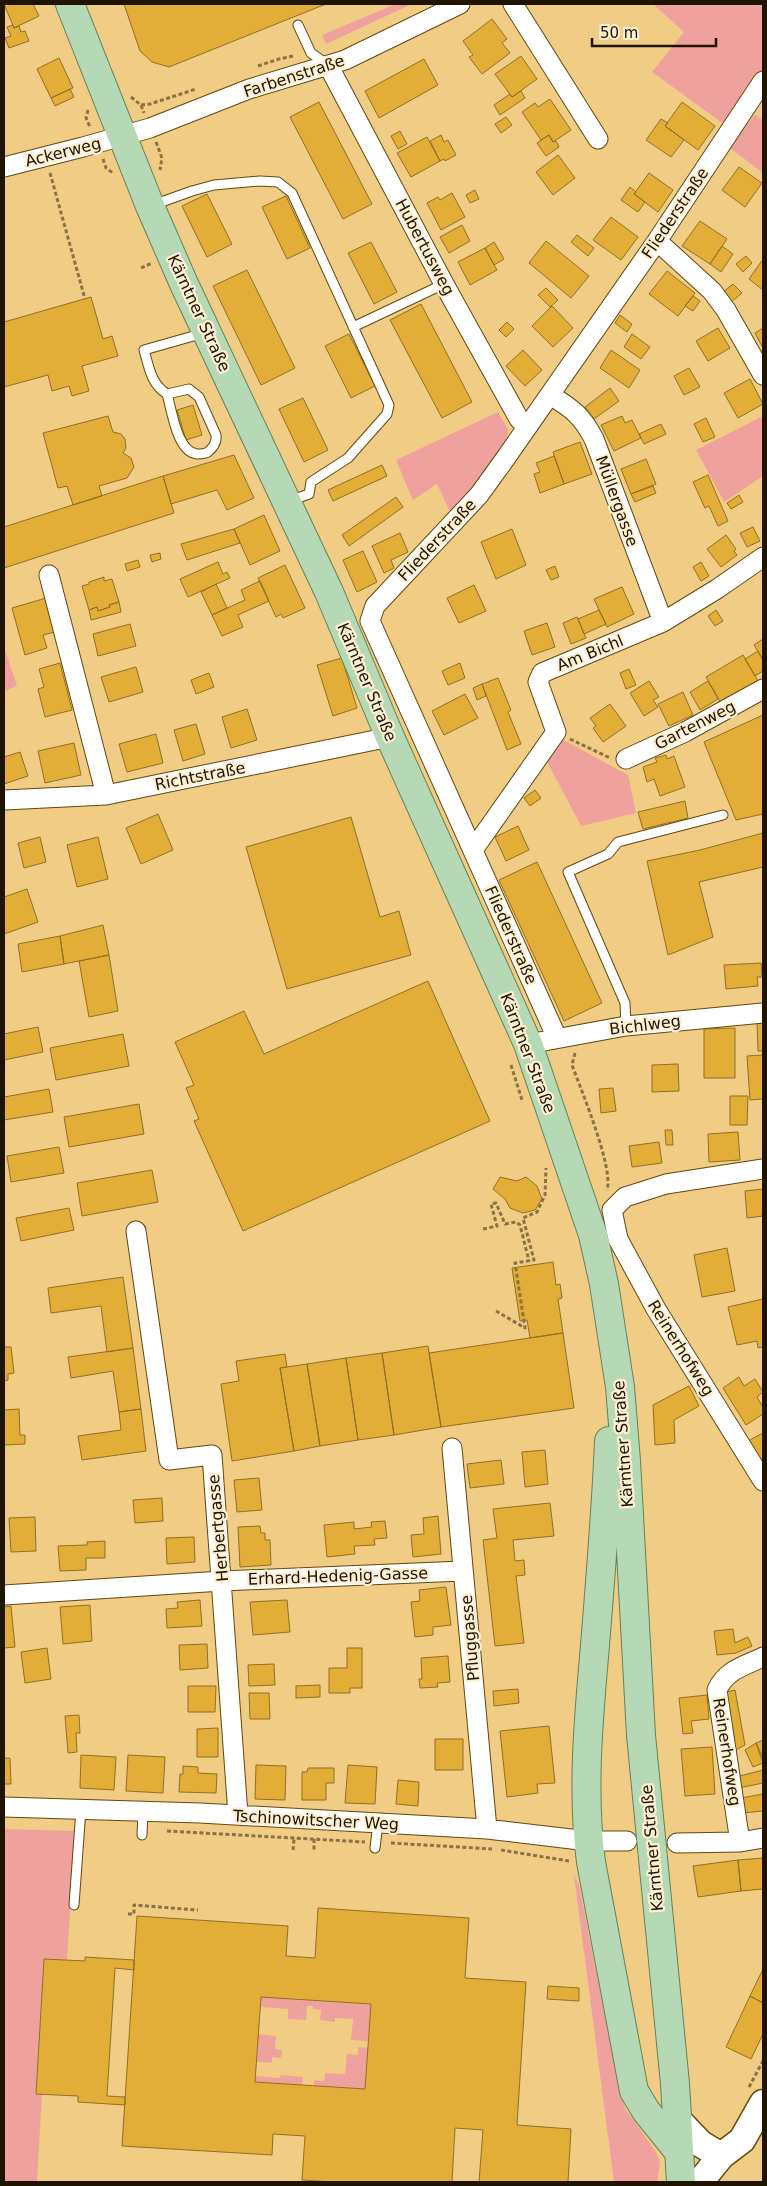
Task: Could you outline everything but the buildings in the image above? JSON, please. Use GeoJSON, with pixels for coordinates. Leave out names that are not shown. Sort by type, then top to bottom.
{"type":"FeatureCollection","features":[{"type":"Feature","properties":{"kind":"main road","name":"Kärntner Straße"},"geometry":{"type":"LineString","coordinates":[[70,4],[150,206],[329,592],[390,737],[528,1044],[593,1235],[604,1284],[620,1388],[626,1461],[641,1735],[675,2084],[681,2182]]}},
{"type":"Feature","properties":{"kind":"main road"},"geometry":{"type":"LineString","coordinates":[[620,1388],[609,1437],[606,1506],[588,1730],[588,1841],[634,2091],[646,2111],[679,2152]]}},
{"type":"Feature","properties":{"kind":"street","name":"Farbenstraße"},"geometry":{"type":"LineString","coordinates":[[122,136],[150,128],[249,89],[345,60],[460,4]]}},
{"type":"Feature","properties":{"kind":"street"},"geometry":{"type":"LineString","coordinates":[[513,4],[598,139]]}},
{"type":"Feature","properties":{"kind":"street","name":"Hubertusweg"},"geometry":{"type":"LineString","coordinates":[[328,65],[444,284],[520,419],[528,426]]}},
{"type":"Feature","properties":{"kind":"street","name":"Fliederstraße"},"geometry":{"type":"LineString","coordinates":[[557,1038],[370,621],[375,606],[479,495],[657,241],[763,81]]}},
{"type":"Feature","properties":{"kind":"street","name":"Ackerweg"},"geometry":{"type":"LineString","coordinates":[[4,167],[122,136]]}},
{"type":"Feature","properties":{"kind":"street"},"geometry":{"type":"LineString","coordinates":[[657,241],[712,291],[726,310],[763,374]]}},
{"type":"Feature","properties":{"kind":"street","name":"Müllergasse"},"geometry":{"type":"LineString","coordinates":[[550,395],[572,408],[584,420],[594,439],[663,622]]}},
{"type":"Feature","properties":{"kind":"street","name":"Am Bichl"},"geometry":{"type":"LineString","coordinates":[[556,732],[538,682],[542,673],[663,622],[717,589],[763,557]]}},
{"type":"Feature","properties":{"kind":"street"},"geometry":{"type":"LineString","coordinates":[[49,575],[106,795]]}},
{"type":"Feature","properties":{"kind":"street","name":"Gartenweg"},"geometry":{"type":"LineString","coordinates":[[626,759],[685,732],[763,689]]}},
{"type":"Feature","properties":{"kind":"street"},"geometry":{"type":"LineString","coordinates":[[473,850],[556,732]]}},
{"type":"Feature","properties":{"kind":"street","name":"Richtstraße"},"geometry":{"type":"LineString","coordinates":[[5,804],[106,795],[390,737]]}},
{"type":"Feature","properties":{"kind":"street","name":"Bichlweg"},"geometry":{"type":"LineString","coordinates":[[528,1044],[626,1026],[763,1013]]}},
{"type":"Feature","properties":{"kind":"street","name":"Reinerhofweg"},"geometry":{"type":"LineString","coordinates":[[763,1170],[666,1184],[625,1197],[612,1210],[618,1239],[656,1308],[763,1481]]}},
{"type":"Feature","properties":{"kind":"street","name":"Herbertgasse"},"geometry":{"type":"LineString","coordinates":[[136,1231],[169,1460],[212,1455],[238,1815]]}},
{"type":"Feature","properties":{"kind":"street","name":"Pfluggasse"},"geometry":{"type":"LineString","coordinates":[[452,1448],[487,1829]]}},
{"type":"Feature","properties":{"kind":"street","name":"Erhard-Hedenig-Gasse"},"geometry":{"type":"LineString","coordinates":[[4,1595],[222,1581],[464,1571]]}},
{"type":"Feature","properties":{"kind":"street","name":"Reinerhofweg"},"geometry":{"type":"LineString","coordinates":[[740,1842],[717,1690],[722,1680],[730,1672],[763,1657]]}},
{"type":"Feature","properties":{"kind":"street","name":"Tschinowitscher Weg"},"geometry":{"type":"LineString","coordinates":[[4,1808],[144,1810],[238,1815],[376,1838],[487,1829],[588,1841],[627,1841]]}},
{"type":"Feature","properties":{"kind":"street"},"geometry":{"type":"LineString","coordinates":[[677,1843],[740,1842],[763,1838]]}},
{"type":"Feature","properties":{"kind":"street"},"geometry":{"type":"LineString","coordinates":[[677,2119],[702,2144],[721,2156]]}},
{"type":"Feature","properties":{"kind":"street"},"geometry":{"type":"LineString","coordinates":[[700,2182],[721,2156],[742,2140],[760,2121]]}},
{"type":"Feature","properties":{"kind":"lane"},"geometry":{"type":"LineString","coordinates":[[298,25],[311,53],[328,65]]}},
{"type":"Feature","properties":{"kind":"lane"},"geometry":{"type":"LineString","coordinates":[[150,206],[214,185],[260,181],[278,182],[286,186],[292,193],[389,405],[387,414],[348,458],[311,482],[309,494],[287,502]]}},
{"type":"Feature","properties":{"kind":"lane"},"geometry":{"type":"LineString","coordinates":[[353,327],[444,284]]}},
{"type":"Feature","properties":{"kind":"lane"},"geometry":{"type":"LineString","coordinates":[[167,394],[183,446],[193,454],[209,451],[217,441],[216,435],[200,397],[189,389],[167,394],[160,390],[151,375],[144,350],[207,332]]}},
{"type":"Feature","properties":{"kind":"lane"},"geometry":{"type":"LineString","coordinates":[[626,1026],[625,1003],[568,872],[608,854],[618,842],[723,815]]}},
{"type":"Feature","properties":{"kind":"lane"},"geometry":{"type":"LineString","coordinates":[[74,1906],[81,1809]]}},
{"type":"Feature","properties":{"kind":"lane"},"geometry":{"type":"LineString","coordinates":[[142,1832],[144,1810]]}},
{"type":"Feature","properties":{"kind":"path"},"geometry":{"type":"LineString","coordinates":[[252,69],[279,59]]}},
{"type":"Feature","properties":{"kind":"path"},"geometry":{"type":"LineString","coordinates":[[128,92],[140,104],[150,104],[196,89]]}},
{"type":"Feature","properties":{"kind":"path"},"geometry":{"type":"LineString","coordinates":[[160,168],[162,158]]}},
{"type":"Feature","properties":{"kind":"path"},"geometry":{"type":"LineString","coordinates":[[50,170],[85,299]]}},
{"type":"Feature","properties":{"kind":"path"},"geometry":{"type":"LineString","coordinates":[[140,268],[155,262]]}},
{"type":"Feature","properties":{"kind":"path"},"geometry":{"type":"LineString","coordinates":[[556,732],[611,758],[626,759]]}},
{"type":"Feature","properties":{"kind":"path"},"geometry":{"type":"LineString","coordinates":[[496,1311],[525,1328],[515,1263],[534,1260],[523,1218],[537,1212],[545,1195],[547,1167]]}},
{"type":"Feature","properties":{"kind":"path"},"geometry":{"type":"LineString","coordinates":[[497,1226],[491,1204],[496,1202],[505,1224]]}},
{"type":"Feature","properties":{"kind":"path"},"geometry":{"type":"LineString","coordinates":[[482,1229],[516,1222],[520,1225],[530,1261]]}},
{"type":"Feature","properties":{"kind":"path"},"geometry":{"type":"LineString","coordinates":[[142,1832],[314,1839],[376,1838],[495,1849],[569,1861]]}},
{"type":"Feature","properties":{"kind":"path"},"geometry":{"type":"LineString","coordinates":[[293,1850],[294,1838]]}},
{"type":"Feature","properties":{"kind":"path"},"geometry":{"type":"LineString","coordinates":[[314,1839],[314,1852]]}},
{"type":"Feature","properties":{"kind":"path"},"geometry":{"type":"LineString","coordinates":[[128,1914],[134,1914],[134,1905],[198,1910]]}},
{"type":"Feature","properties":{"kind":"shaded area"},"geometry":{"type":"Polygon","coordinates":[[[396,4],[412,4],[326,44],[322,35],[396,4]]]}},
{"type":"Feature","properties":{"kind":"shaded area"},"geometry":{"type":"Polygon","coordinates":[[[653,4],[763,4],[763,70],[725,125],[652,72],[684,32],[653,4]]]}},
{"type":"Feature","properties":{"kind":"shaded area"},"geometry":{"type":"Polygon","coordinates":[[[755,114],[763,121],[763,173],[730,148],[755,114]]]}},
{"type":"Feature","properties":{"kind":"shaded area"},"geometry":{"type":"Polygon","coordinates":[[[498,412],[508,429],[507,438],[477,482],[450,512],[437,484],[413,500],[396,460],[498,412]]]}},
{"type":"Feature","properties":{"kind":"shaded area"},"geometry":{"type":"Polygon","coordinates":[[[763,416],[763,476],[724,502],[696,450],[763,416]]]}},
{"type":"Feature","properties":{"kind":"shaded area"},"geometry":{"type":"Polygon","coordinates":[[[4,647],[17,686],[4,691],[4,647]]]}},
{"type":"Feature","properties":{"kind":"shaded area"},"geometry":{"type":"Polygon","coordinates":[[[560,738],[628,775],[636,813],[581,826],[545,758],[560,738]]]}},
{"type":"Feature","properties":{"kind":"shaded area"},"geometry":{"type":"Polygon","coordinates":[[[4,1829],[75,1831],[67,1960],[44,1959],[36,2094],[42,2094],[37,2182],[4,2182],[4,1829]]]}},
{"type":"Feature","properties":{"kind":"shaded area"},"geometry":{"type":"Polygon","coordinates":[[[574,1875],[579,1885],[620,2093],[626,2110],[656,2152],[660,2162],[657,2182],[614,2182],[574,1875]]]}},
{"type":"Feature","properties":{"kind":"shaded area"},"geometry":{"type":"Polygon","coordinates":[[[261,1997],[371,2004],[368,2041],[351,2040],[353,2019],[335,2018],[335,2022],[320,2020],[321,2010],[313,2009],[313,2006],[307,2006],[306,2020],[288,2019],[288,2009],[261,2007],[261,1997]]]}},
{"type":"Feature","properties":{"kind":"shaded area"},"geometry":{"type":"Polygon","coordinates":[[[258,2034],[276,2036],[275,2049],[282,2050],[281,2058],[272,2057],[272,2063],[257,2062],[258,2034]]]}},
{"type":"Feature","properties":{"kind":"shaded area"},"geometry":{"type":"Polygon","coordinates":[[[358,2047],[368,2048],[365,2089],[314,2086],[314,2080],[324,2081],[325,2073],[345,2074],[347,2054],[358,2055],[358,2047]]]}},
{"type":"Feature","properties":{"kind":"shaded area"},"geometry":{"type":"Polygon","coordinates":[[[280,2075],[303,2077],[302,2085],[255,2082],[256,2076],[280,2078],[280,2075]]]}}]}
